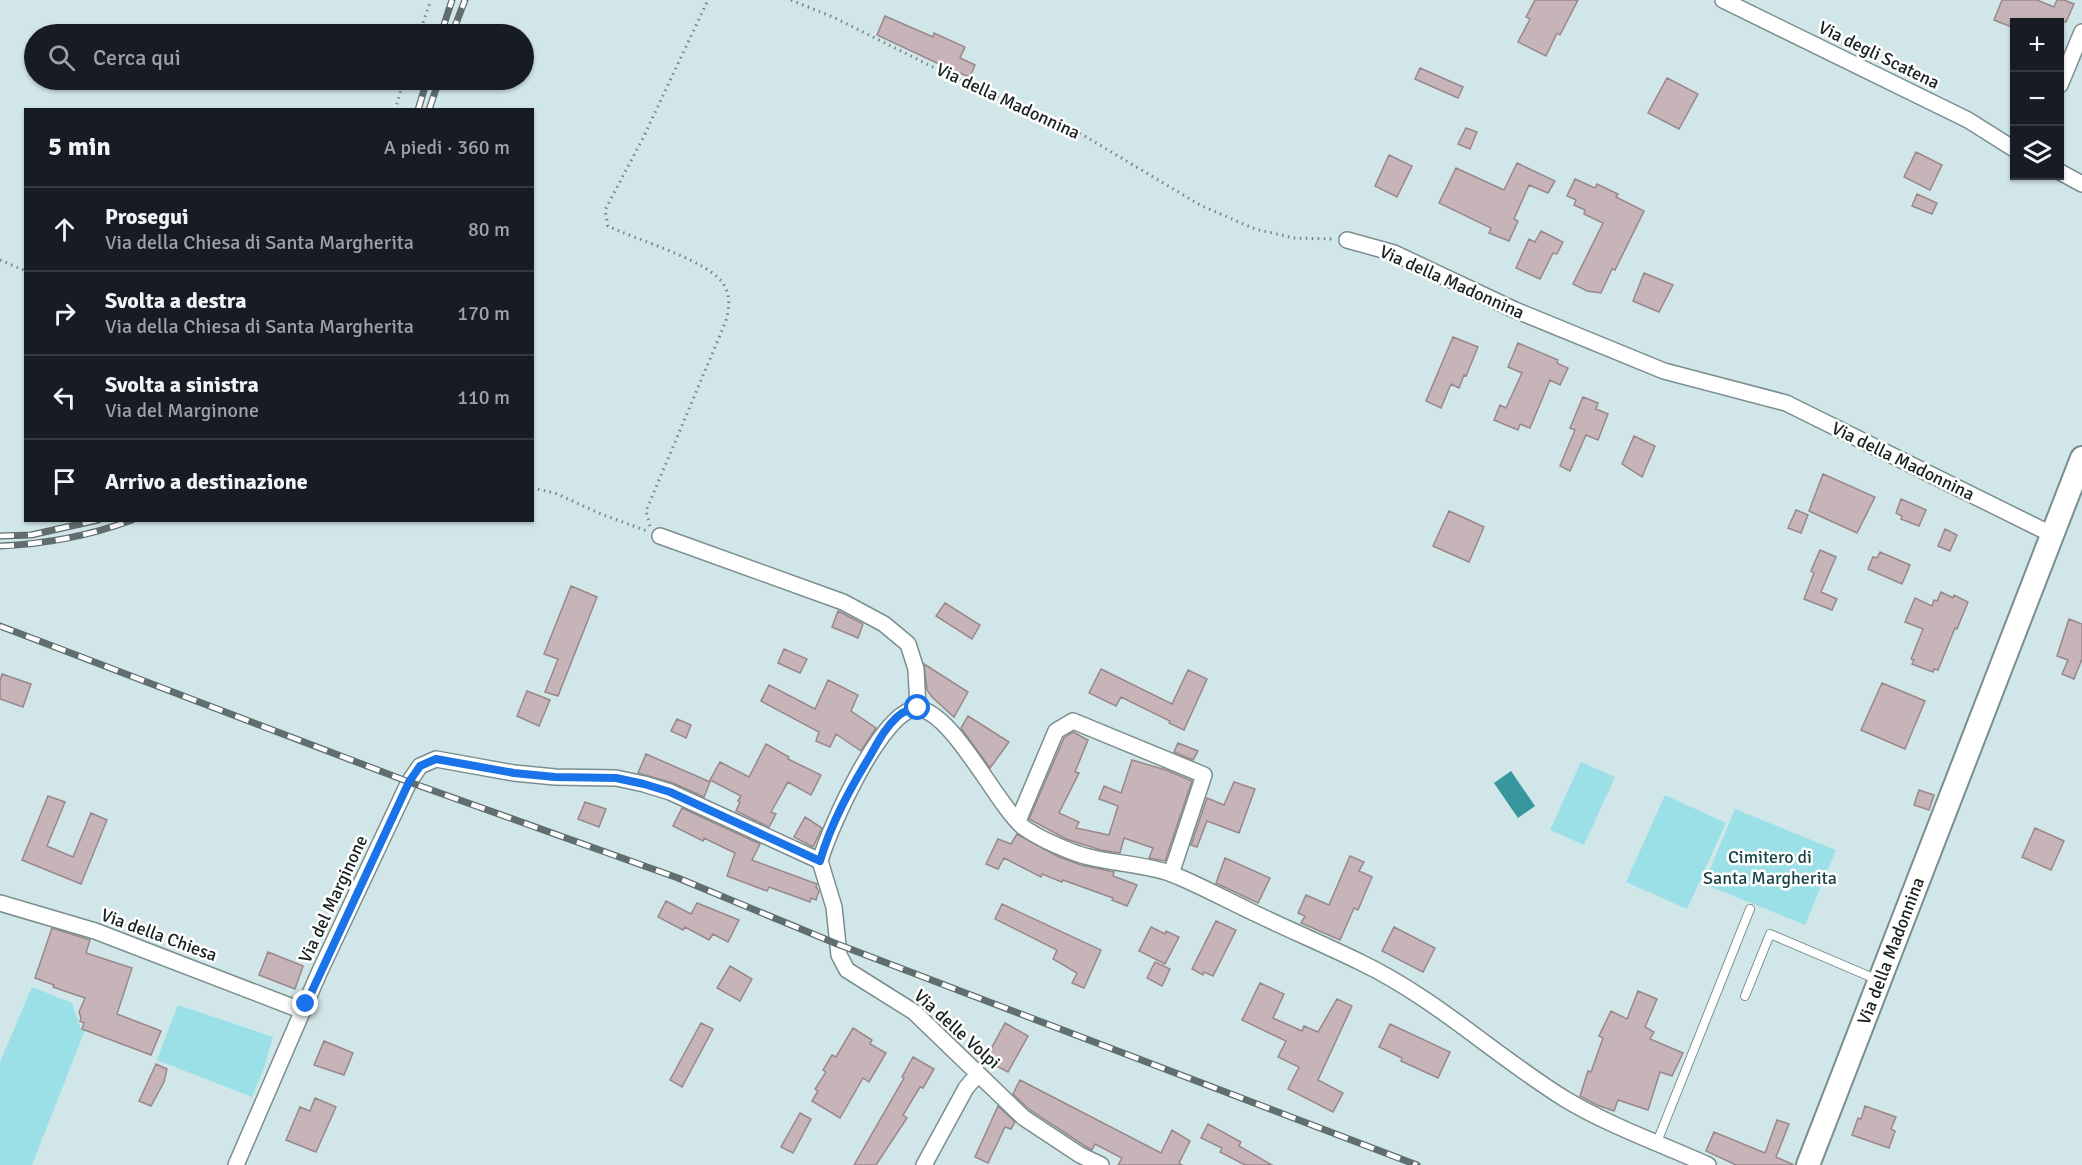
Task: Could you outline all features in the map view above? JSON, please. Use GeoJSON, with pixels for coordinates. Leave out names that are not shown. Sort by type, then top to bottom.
{"type":"FeatureCollection","features":[{"type":"Feature","properties":{"kind":"main road","name":"Via della Madonnina"},"geometry":{"type":"LineString","coordinates":[[1808,1165],[2082,458]]}},
{"type":"Feature","properties":{"kind":"street","name":"Via degli Scatena"},"geometry":{"type":"LineString","coordinates":[[1723,0],[1968,120],[2010,146]]}},
{"type":"Feature","properties":{"kind":"street"},"geometry":{"type":"LineString","coordinates":[[2064,75],[2082,32]]}},
{"type":"Feature","properties":{"kind":"street"},"geometry":{"type":"LineString","coordinates":[[2064,174],[2082,184]]}},
{"type":"Feature","properties":{"kind":"street","name":"Via della Madonnina"},"geometry":{"type":"LineString","coordinates":[[1347,240],[1394,253],[1515,310],[1664,370],[1786,403],[2053,535]]}},
{"type":"Feature","properties":{"kind":"street"},"geometry":{"type":"LineString","coordinates":[[660,536],[843,602],[884,624],[908,644],[916,669],[918,708]]}},
{"type":"Feature","properties":{"kind":"street"},"geometry":{"type":"LineString","coordinates":[[820,861],[826,841],[848,793],[885,731],[898,716],[907,710],[918,708],[927,710],[937,716],[954,735],[1023,827],[1048,841],[1087,857],[1171,874],[1395,980],[1442,1010],[1568,1101],[1603,1119],[1708,1165]]}},
{"type":"Feature","properties":{"kind":"street"},"geometry":{"type":"LineString","coordinates":[[1018,821],[1056,731],[1073,722],[1204,774],[1171,874]]}},
{"type":"Feature","properties":{"kind":"street","name":"Via del Marginone"},"geometry":{"type":"LineString","coordinates":[[237,1165],[303,1011],[409,782],[420,766],[436,759],[514,773],[555,777],[616,778],[644,784],[670,792],[820,861]]}},
{"type":"Feature","properties":{"kind":"street","name":"Via delle Volpi"},"geometry":{"type":"LineString","coordinates":[[820,861],[834,907],[841,963],[855,975],[914,1012],[1024,1118],[1080,1155],[1101,1165]]}},
{"type":"Feature","properties":{"kind":"street","name":"Via della Chiesa"},"geometry":{"type":"LineString","coordinates":[[0,903],[95,932],[303,1011]]}},
{"type":"Feature","properties":{"kind":"street"},"geometry":{"type":"LineString","coordinates":[[924,1165],[966,1088],[978,1074]]}},
{"type":"Feature","properties":{"kind":"lane"},"geometry":{"type":"LineString","coordinates":[[1657,1142],[1750,909]]}},
{"type":"Feature","properties":{"kind":"lane"},"geometry":{"type":"LineString","coordinates":[[1745,996],[1770,934],[1880,980]]}},
{"type":"Feature","properties":{"kind":"path"},"geometry":{"type":"LineString","coordinates":[[423,24],[431,0]]}},
{"type":"Feature","properties":{"kind":"path"},"geometry":{"type":"LineString","coordinates":[[660,536],[652,530],[646,511],[726,321],[729,296],[723,283],[715,274],[658,245],[608,226],[605,210],[643,138],[708,0]]}},
{"type":"Feature","properties":{"kind":"path","name":"Via della Madonnina"},"geometry":{"type":"LineString","coordinates":[[791,0],[833,17],[947,75],[1077,132],[1200,205],[1227,217],[1256,229],[1294,238],[1347,240]]}},
{"type":"Feature","properties":{"kind":"path"},"geometry":{"type":"LineString","coordinates":[[396,108],[401,90]]}},
{"type":"Feature","properties":{"kind":"path"},"geometry":{"type":"LineString","coordinates":[[0,260],[24,270]]}},
{"type":"Feature","properties":{"kind":"path"},"geometry":{"type":"LineString","coordinates":[[534,488],[555,493],[601,514],[660,536]]}},
{"type":"Feature","properties":{"kind":"green space"},"geometry":{"type":"Polygon","coordinates":[[[1581,762],[1615,777],[1584,845],[1550,830],[1581,762]]]}},
{"type":"Feature","properties":{"kind":"green space"},"geometry":{"type":"Polygon","coordinates":[[[1665,795],[1726,823],[1687,909],[1626,882],[1665,795]]]}},
{"type":"Feature","properties":{"kind":"green space","name":"Cimitero di Santa Margherita"},"geometry":{"type":"Polygon","coordinates":[[[1735,809],[1836,850],[1805,925],[1704,884],[1735,809]]]}},
{"type":"Feature","properties":{"kind":"green space"},"geometry":{"type":"Polygon","coordinates":[[[32,987],[72,1003],[81,1029],[85,1030],[32,1165],[0,1165],[0,1062],[32,987]]]}},
{"type":"Feature","properties":{"kind":"green space"},"geometry":{"type":"Polygon","coordinates":[[[178,1005],[273,1037],[252,1097],[157,1060],[178,1005]]]}},
{"type":"Feature","properties":{"kind":"shaded area"},"geometry":{"type":"Polygon","coordinates":[[[1511,771],[1535,806],[1518,818],[1494,783],[1511,771]]]}},
{"type":"Feature","properties":{"kind":"building"},"geometry":{"type":"Polygon","coordinates":[[[1535,0],[1578,0],[1560,35],[1557,33],[1546,56],[1518,42],[1530,19],[1526,17],[1535,0]]]}},
{"type":"Feature","properties":{"kind":"building"},"geometry":{"type":"Polygon","coordinates":[[[2002,0],[2037,0],[2054,7],[2057,0],[2074,4],[2066,22],[2064,18],[2010,18],[2010,26],[1994,20],[2002,0]]]}},
{"type":"Feature","properties":{"kind":"building"},"geometry":{"type":"Polygon","coordinates":[[[885,16],[933,37],[934,33],[965,47],[960,58],[975,65],[970,77],[877,35],[885,16]]]}},
{"type":"Feature","properties":{"kind":"building"},"geometry":{"type":"Polygon","coordinates":[[[1420,68],[1463,87],[1458,98],[1415,79],[1420,68]]]}},
{"type":"Feature","properties":{"kind":"building"},"geometry":{"type":"Polygon","coordinates":[[[1667,78],[1698,94],[1679,129],[1648,113],[1667,78]]]}},
{"type":"Feature","properties":{"kind":"building"},"geometry":{"type":"Polygon","coordinates":[[[1466,128],[1477,132],[1470,149],[1458,144],[1466,128]]]}},
{"type":"Feature","properties":{"kind":"building"},"geometry":{"type":"Polygon","coordinates":[[[1916,152],[1942,165],[1930,190],[1904,177],[1916,152]]]}},
{"type":"Feature","properties":{"kind":"building"},"geometry":{"type":"Polygon","coordinates":[[[1389,155],[1412,166],[1397,197],[1375,186],[1389,155]]]}},
{"type":"Feature","properties":{"kind":"building"},"geometry":{"type":"Polygon","coordinates":[[[1517,163],[1555,181],[1548,193],[1529,185],[1514,219],[1518,221],[1509,241],[1489,233],[1491,228],[1439,203],[1456,168],[1504,190],[1517,163]]]}},
{"type":"Feature","properties":{"kind":"building"},"geometry":{"type":"Polygon","coordinates":[[[1575,179],[1595,188],[1597,184],[1618,194],[1616,197],[1644,211],[1601,293],[1587,291],[1573,284],[1603,223],[1584,214],[1585,210],[1574,205],[1576,200],[1567,196],[1575,179]]]}},
{"type":"Feature","properties":{"kind":"building"},"geometry":{"type":"Polygon","coordinates":[[[1917,194],[1937,203],[1932,214],[1912,206],[1917,194]]]}},
{"type":"Feature","properties":{"kind":"building"},"geometry":{"type":"Polygon","coordinates":[[[1541,231],[1563,242],[1557,254],[1553,253],[1540,279],[1516,268],[1529,239],[1535,242],[1541,231]]]}},
{"type":"Feature","properties":{"kind":"building"},"geometry":{"type":"Polygon","coordinates":[[[1644,273],[1673,285],[1659,312],[1633,301],[1644,273]]]}},
{"type":"Feature","properties":{"kind":"building"},"geometry":{"type":"Polygon","coordinates":[[[1453,337],[1478,347],[1459,388],[1451,384],[1441,408],[1426,401],[1453,337]]]}},
{"type":"Feature","properties":{"kind":"building"},"geometry":{"type":"Polygon","coordinates":[[[1518,343],[1558,360],[1557,363],[1568,368],[1560,385],[1550,380],[1530,428],[1520,424],[1518,430],[1494,420],[1500,405],[1506,408],[1522,373],[1508,367],[1518,343]]]}},
{"type":"Feature","properties":{"kind":"building"},"geometry":{"type":"Polygon","coordinates":[[[1583,397],[1598,403],[1596,409],[1608,414],[1598,440],[1586,435],[1570,471],[1560,466],[1575,430],[1570,428],[1583,397]]]}},
{"type":"Feature","properties":{"kind":"building"},"geometry":{"type":"Polygon","coordinates":[[[1634,436],[1655,446],[1642,477],[1622,464],[1634,436]]]}},
{"type":"Feature","properties":{"kind":"building"},"geometry":{"type":"Polygon","coordinates":[[[1823,474],[1875,497],[1857,533],[1809,511],[1823,474]]]}},
{"type":"Feature","properties":{"kind":"building"},"geometry":{"type":"Polygon","coordinates":[[[1901,499],[1926,510],[1919,526],[1901,519],[1902,516],[1896,513],[1901,499]]]}},
{"type":"Feature","properties":{"kind":"building"},"geometry":{"type":"Polygon","coordinates":[[[1796,510],[1808,515],[1801,533],[1788,528],[1796,510]]]}},
{"type":"Feature","properties":{"kind":"building"},"geometry":{"type":"Polygon","coordinates":[[[1449,511],[1484,527],[1469,562],[1433,546],[1449,511]]]}},
{"type":"Feature","properties":{"kind":"building"},"geometry":{"type":"Polygon","coordinates":[[[1945,529],[1957,535],[1950,551],[1938,546],[1945,529]]]}},
{"type":"Feature","properties":{"kind":"building"},"geometry":{"type":"Polygon","coordinates":[[[1820,550],[1836,557],[1821,592],[1837,599],[1832,610],[1804,599],[1814,573],[1811,571],[1820,550]]]}},
{"type":"Feature","properties":{"kind":"building"},"geometry":{"type":"Polygon","coordinates":[[[1880,552],[1910,565],[1902,584],[1868,569],[1873,557],[1877,558],[1880,552]]]}},
{"type":"Feature","properties":{"kind":"building"},"geometry":{"type":"Polygon","coordinates":[[[571,586],[597,597],[558,696],[545,692],[558,659],[544,654],[571,586]]]}},
{"type":"Feature","properties":{"kind":"building"},"geometry":{"type":"Polygon","coordinates":[[[1941,592],[1968,602],[1938,670],[1934,669],[1933,672],[1912,664],[1914,660],[1911,659],[1923,629],[1905,622],[1915,598],[1932,606],[1941,592]]]}},
{"type":"Feature","properties":{"kind":"building"},"geometry":{"type":"Polygon","coordinates":[[[945,603],[980,625],[972,639],[936,616],[945,603]]]}},
{"type":"Feature","properties":{"kind":"building"},"geometry":{"type":"Polygon","coordinates":[[[838,611],[863,624],[858,638],[832,627],[838,611]]]}},
{"type":"Feature","properties":{"kind":"building"},"geometry":{"type":"Polygon","coordinates":[[[2069,619],[2082,624],[2082,659],[2074,679],[2062,674],[2068,660],[2057,656],[2069,619]]]}},
{"type":"Feature","properties":{"kind":"building"},"geometry":{"type":"Polygon","coordinates":[[[784,649],[807,659],[800,673],[778,663],[784,649]]]}},
{"type":"Feature","properties":{"kind":"building"},"geometry":{"type":"Polygon","coordinates":[[[924,664],[968,692],[954,717],[927,690],[924,664]]]}},
{"type":"Feature","properties":{"kind":"building"},"geometry":{"type":"Polygon","coordinates":[[[1101,669],[1172,704],[1188,670],[1207,679],[1184,730],[1121,697],[1116,706],[1089,693],[1101,669]]]}},
{"type":"Feature","properties":{"kind":"building"},"geometry":{"type":"Polygon","coordinates":[[[2,674],[31,684],[23,707],[0,699],[2,674]]]}},
{"type":"Feature","properties":{"kind":"building"},"geometry":{"type":"Polygon","coordinates":[[[828,680],[858,695],[851,711],[876,728],[861,751],[836,734],[830,747],[816,741],[819,732],[761,701],[769,685],[815,709],[828,680]]]}},
{"type":"Feature","properties":{"kind":"building"},"geometry":{"type":"Polygon","coordinates":[[[1882,683],[1925,701],[1905,749],[1861,730],[1882,683]]]}},
{"type":"Feature","properties":{"kind":"building"},"geometry":{"type":"Polygon","coordinates":[[[527,691],[550,700],[539,726],[517,716],[527,691]]]}},
{"type":"Feature","properties":{"kind":"building"},"geometry":{"type":"Polygon","coordinates":[[[968,716],[1009,742],[990,768],[961,728],[968,716]]]}},
{"type":"Feature","properties":{"kind":"building"},"geometry":{"type":"Polygon","coordinates":[[[677,719],[691,725],[686,738],[671,731],[677,719]]]}},
{"type":"Feature","properties":{"kind":"building"},"geometry":{"type":"Polygon","coordinates":[[[1073,732],[1088,740],[1075,772],[1079,773],[1059,813],[1079,822],[1076,828],[1109,835],[1118,806],[1099,799],[1104,786],[1121,793],[1132,760],[1192,781],[1165,861],[1149,858],[1153,848],[1124,838],[1120,853],[1101,850],[1066,839],[1029,819],[1064,738],[1073,732]]]}},
{"type":"Feature","properties":{"kind":"building"},"geometry":{"type":"Polygon","coordinates":[[[1178,743],[1198,751],[1193,760],[1174,752],[1178,743]]]}},
{"type":"Feature","properties":{"kind":"building"},"geometry":{"type":"Polygon","coordinates":[[[766,744],[789,757],[788,759],[821,775],[811,795],[788,782],[771,812],[776,814],[769,827],[736,811],[741,796],[710,780],[720,762],[749,777],[766,744]]]}},
{"type":"Feature","properties":{"kind":"building"},"geometry":{"type":"Polygon","coordinates":[[[646,754],[710,782],[704,797],[673,783],[638,773],[646,754]]]}},
{"type":"Feature","properties":{"kind":"building"},"geometry":{"type":"Polygon","coordinates":[[[1234,782],[1255,789],[1239,833],[1207,821],[1197,847],[1191,845],[1207,798],[1224,805],[1234,782]]]}},
{"type":"Feature","properties":{"kind":"building"},"geometry":{"type":"Polygon","coordinates":[[[1919,790],[1934,795],[1929,810],[1914,805],[1919,790]]]}},
{"type":"Feature","properties":{"kind":"building"},"geometry":{"type":"Polygon","coordinates":[[[48,796],[65,802],[47,846],[73,857],[91,813],[107,820],[81,884],[22,860],[48,796]]]}},
{"type":"Feature","properties":{"kind":"building"},"geometry":{"type":"Polygon","coordinates":[[[585,802],[606,809],[599,827],[578,819],[585,802]]]}},
{"type":"Feature","properties":{"kind":"building"},"geometry":{"type":"Polygon","coordinates":[[[682,808],[760,844],[752,860],[817,884],[819,891],[816,900],[811,898],[810,902],[769,887],[767,891],[727,876],[735,853],[673,826],[682,808]]]}},
{"type":"Feature","properties":{"kind":"building"},"geometry":{"type":"Polygon","coordinates":[[[805,817],[822,828],[813,847],[794,837],[805,817]]]}},
{"type":"Feature","properties":{"kind":"building"},"geometry":{"type":"Polygon","coordinates":[[[2035,828],[2064,841],[2051,870],[2022,857],[2035,828]]]}},
{"type":"Feature","properties":{"kind":"building"},"geometry":{"type":"Polygon","coordinates":[[[1017,834],[1059,857],[1081,865],[1114,872],[1113,876],[1137,885],[1127,906],[1112,900],[1113,898],[1063,880],[1062,882],[1042,874],[1041,877],[1004,858],[998,869],[986,864],[998,839],[1011,844],[1017,834]]]}},
{"type":"Feature","properties":{"kind":"building"},"geometry":{"type":"Polygon","coordinates":[[[1350,856],[1364,862],[1359,871],[1372,877],[1358,910],[1354,908],[1340,940],[1301,923],[1305,916],[1298,913],[1306,895],[1329,905],[1350,856]]]}},
{"type":"Feature","properties":{"kind":"building"},"geometry":{"type":"Polygon","coordinates":[[[1225,858],[1270,878],[1258,903],[1216,883],[1225,858]]]}},
{"type":"Feature","properties":{"kind":"building"},"geometry":{"type":"Polygon","coordinates":[[[666,901],[691,914],[697,903],[739,920],[728,942],[713,934],[709,940],[685,927],[683,930],[658,917],[666,901]]]}},
{"type":"Feature","properties":{"kind":"building"},"geometry":{"type":"Polygon","coordinates":[[[1002,904],[1101,950],[1084,988],[1072,983],[1077,973],[1053,959],[1057,950],[995,919],[1002,904]]]}},
{"type":"Feature","properties":{"kind":"building"},"geometry":{"type":"Polygon","coordinates":[[[1216,921],[1236,930],[1213,976],[1204,972],[1203,975],[1192,969],[1216,921]]]}},
{"type":"Feature","properties":{"kind":"building"},"geometry":{"type":"Polygon","coordinates":[[[1151,927],[1165,934],[1166,931],[1179,937],[1165,964],[1139,951],[1151,927]]]}},
{"type":"Feature","properties":{"kind":"building"},"geometry":{"type":"Polygon","coordinates":[[[1394,927],[1435,948],[1423,972],[1382,951],[1394,927]]]}},
{"type":"Feature","properties":{"kind":"building"},"geometry":{"type":"Polygon","coordinates":[[[52,928],[90,940],[86,953],[132,968],[117,1014],[161,1031],[151,1055],[82,1029],[84,1023],[80,1021],[79,1012],[85,998],[35,978],[52,928]]]}},
{"type":"Feature","properties":{"kind":"building"},"geometry":{"type":"Polygon","coordinates":[[[268,952],[303,966],[295,989],[259,975],[268,952]]]}},
{"type":"Feature","properties":{"kind":"building"},"geometry":{"type":"Polygon","coordinates":[[[1155,962],[1170,969],[1162,986],[1147,978],[1155,962]]]}},
{"type":"Feature","properties":{"kind":"building"},"geometry":{"type":"Polygon","coordinates":[[[730,966],[752,979],[740,1001],[717,988],[730,966]]]}},
{"type":"Feature","properties":{"kind":"building"},"geometry":{"type":"Polygon","coordinates":[[[1260,983],[1284,994],[1273,1018],[1302,1031],[1304,1026],[1318,1032],[1337,999],[1352,1006],[1318,1080],[1343,1093],[1333,1112],[1288,1089],[1299,1067],[1278,1057],[1286,1041],[1242,1020],[1260,983]]]}},
{"type":"Feature","properties":{"kind":"building"},"geometry":{"type":"Polygon","coordinates":[[[1638,991],[1657,999],[1645,1027],[1654,1032],[1650,1039],[1683,1053],[1672,1076],[1660,1072],[1648,1110],[1618,1100],[1614,1111],[1580,1096],[1603,1038],[1599,1036],[1611,1011],[1627,1019],[1638,991]]]}},
{"type":"Feature","properties":{"kind":"building"},"geometry":{"type":"Polygon","coordinates":[[[701,1023],[713,1029],[682,1087],[670,1080],[701,1023]]]}},
{"type":"Feature","properties":{"kind":"building"},"geometry":{"type":"Polygon","coordinates":[[[1005,1023],[1028,1036],[1008,1072],[985,1060],[1005,1023]]]}},
{"type":"Feature","properties":{"kind":"building"},"geometry":{"type":"Polygon","coordinates":[[[1390,1024],[1450,1052],[1438,1078],[1401,1061],[1402,1058],[1379,1047],[1390,1024]]]}},
{"type":"Feature","properties":{"kind":"building"},"geometry":{"type":"Polygon","coordinates":[[[853,1028],[872,1040],[870,1044],[886,1053],[869,1082],[863,1078],[840,1118],[812,1101],[818,1091],[815,1089],[826,1072],[823,1070],[832,1055],[836,1057],[853,1028]]]}},
{"type":"Feature","properties":{"kind":"building"},"geometry":{"type":"Polygon","coordinates":[[[324,1041],[353,1053],[344,1075],[314,1065],[324,1041]]]}},
{"type":"Feature","properties":{"kind":"building"},"geometry":{"type":"Polygon","coordinates":[[[913,1057],[934,1069],[903,1115],[907,1118],[876,1165],[854,1165],[904,1078],[902,1077],[913,1057]]]}},
{"type":"Feature","properties":{"kind":"building"},"geometry":{"type":"Polygon","coordinates":[[[156,1064],[167,1069],[164,1082],[151,1106],[139,1101],[156,1064]]]}},
{"type":"Feature","properties":{"kind":"building"},"geometry":{"type":"Polygon","coordinates":[[[1020,1080],[1161,1153],[1172,1130],[1190,1141],[1179,1163],[1182,1165],[1118,1165],[1122,1158],[1095,1144],[1092,1150],[1030,1110],[1013,1094],[1020,1080]]]}},
{"type":"Feature","properties":{"kind":"building"},"geometry":{"type":"Polygon","coordinates":[[[315,1098],[336,1107],[316,1152],[286,1140],[300,1107],[310,1111],[315,1098]]]}},
{"type":"Feature","properties":{"kind":"building"},"geometry":{"type":"Polygon","coordinates":[[[998,1106],[1015,1122],[1011,1129],[1005,1127],[988,1163],[975,1157],[998,1106]]]}},
{"type":"Feature","properties":{"kind":"building"},"geometry":{"type":"Polygon","coordinates":[[[1865,1106],[1896,1117],[1891,1129],[1895,1131],[1889,1148],[1852,1135],[1865,1106]]]}},
{"type":"Feature","properties":{"kind":"building"},"geometry":{"type":"Polygon","coordinates":[[[800,1113],[811,1119],[793,1153],[781,1147],[800,1113]]]}},
{"type":"Feature","properties":{"kind":"building"},"geometry":{"type":"Polygon","coordinates":[[[1777,1120],[1789,1124],[1776,1157],[1794,1165],[1736,1165],[1706,1151],[1714,1132],[1765,1153],[1777,1120]]]}},
{"type":"Feature","properties":{"kind":"building"},"geometry":{"type":"Polygon","coordinates":[[[1208,1124],[1241,1142],[1239,1146],[1272,1165],[1245,1165],[1220,1152],[1222,1148],[1201,1138],[1208,1124]]]}},
{"type":"Feature","properties":{"kind":"railway"},"geometry":{"type":"LineString","coordinates":[[444,24],[452,0]]}},
{"type":"Feature","properties":{"kind":"railway"},"geometry":{"type":"LineString","coordinates":[[456,24],[465,0]]}},
{"type":"Feature","properties":{"kind":"railway"},"geometry":{"type":"LineString","coordinates":[[419,108],[424,90]]}},
{"type":"Feature","properties":{"kind":"railway"},"geometry":{"type":"LineString","coordinates":[[430,108],[436,90]]}},
{"type":"Feature","properties":{"kind":"railway"},"geometry":{"type":"LineString","coordinates":[[0,536],[31,535],[89,522]]}},
{"type":"Feature","properties":{"kind":"railway"},"geometry":{"type":"LineString","coordinates":[[0,546],[67,538],[100,531],[126,522]]}},
{"type":"Feature","properties":{"kind":"railway"},"geometry":{"type":"LineString","coordinates":[[0,626],[409,782],[678,878],[837,944],[1417,1165]]}},
{"type":"Feature","properties":{"kind":"route"},"geometry":{"type":"LineString","coordinates":[[306,1004],[409,782],[420,766],[428,762],[436,759],[514,773],[555,777],[616,778],[644,784],[670,792],[820,861],[826,841],[848,793],[885,731],[898,716],[907,710],[918,708]]}}]}
